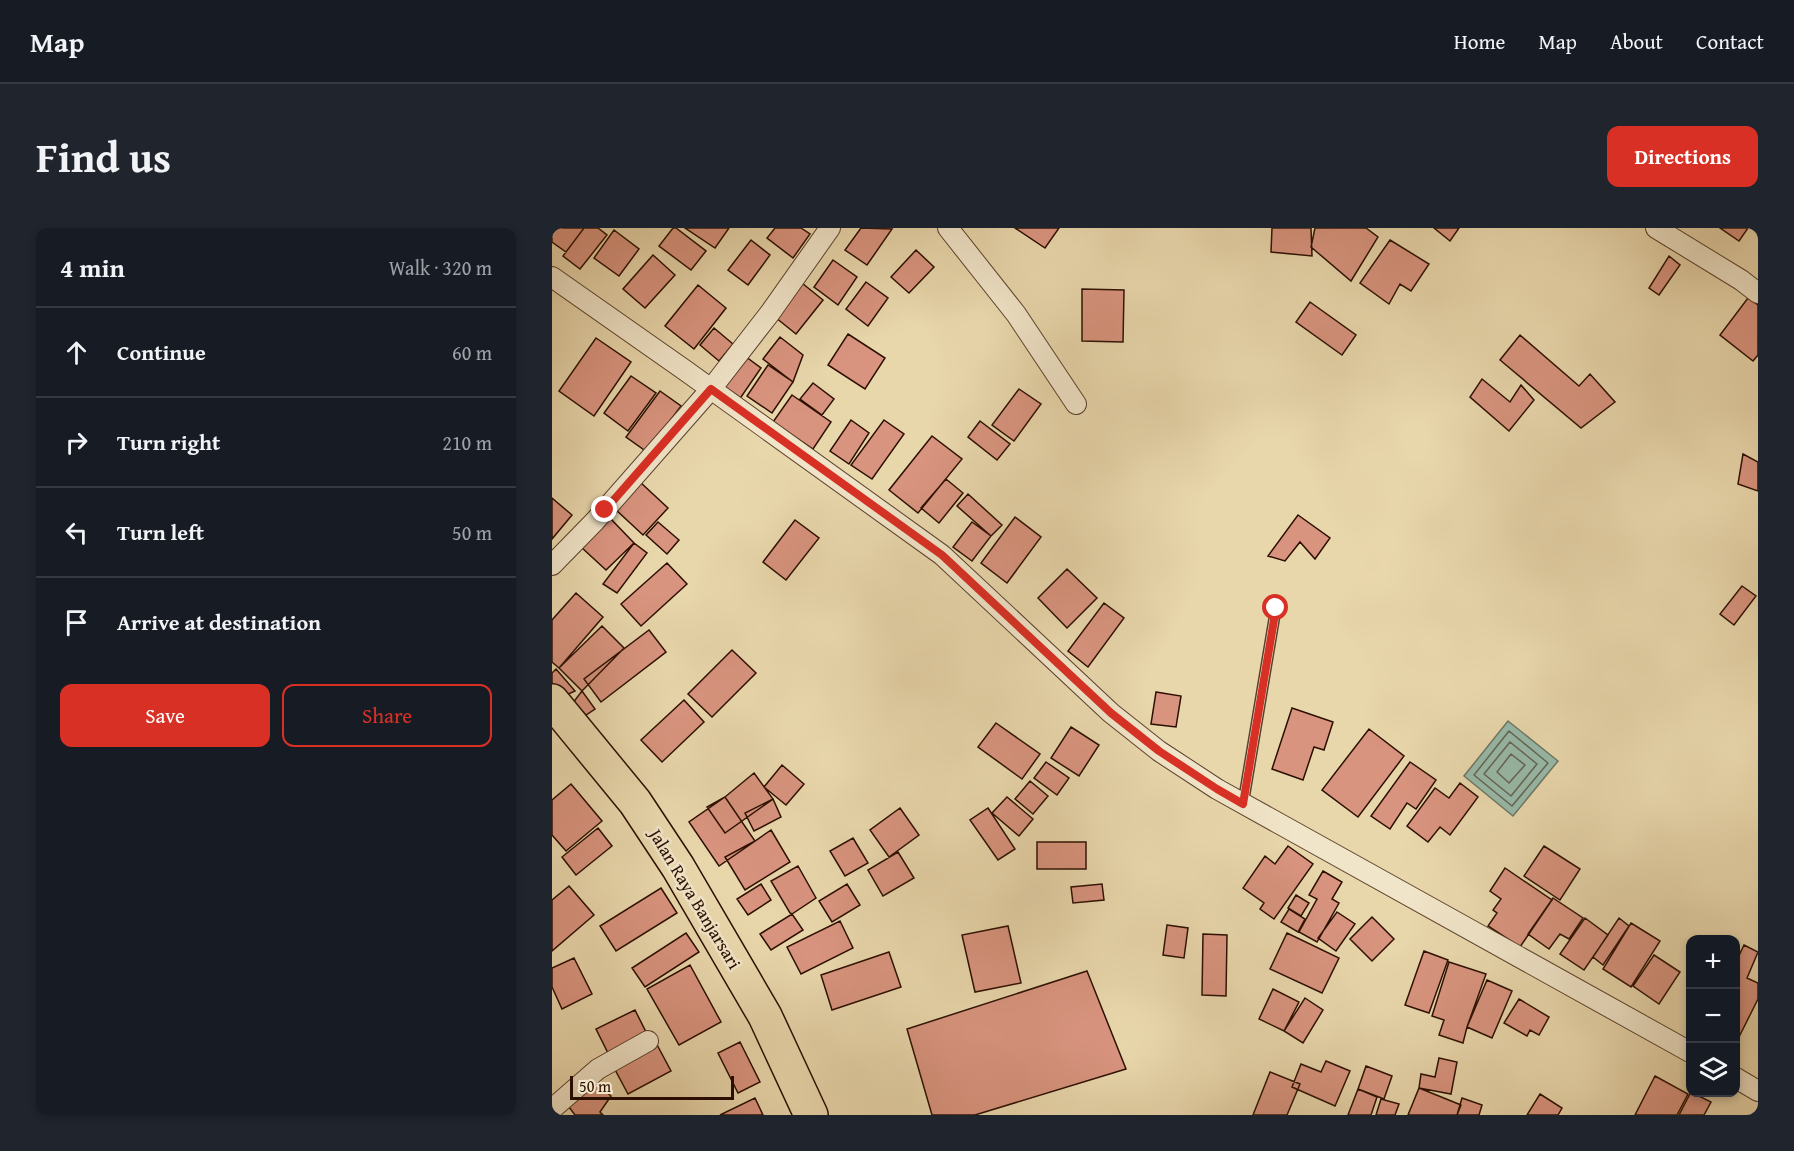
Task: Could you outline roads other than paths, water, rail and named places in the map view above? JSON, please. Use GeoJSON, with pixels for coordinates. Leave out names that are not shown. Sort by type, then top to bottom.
{"type":"FeatureCollection","features":[{"type":"Feature","properties":{"kind":"highway","name":"Jalan Raya Banjarsari"},"geometry":{"type":"LineString","coordinates":[[552,701],[635,802],[678,867],[765,1016],[811,1115]]}},
{"type":"Feature","properties":{"kind":"street"},"geometry":{"type":"LineString","coordinates":[[552,565],[595,521],[711,389],[770,313],[830,228]]}},
{"type":"Feature","properties":{"kind":"street"},"geometry":{"type":"LineString","coordinates":[[948,228],[1016,314],[1076,404]]}},
{"type":"Feature","properties":{"kind":"street"},"geometry":{"type":"LineString","coordinates":[[1656,228],[1741,280],[1758,293]]}},
{"type":"Feature","properties":{"kind":"street"},"geometry":{"type":"LineString","coordinates":[[552,277],[942,555],[1111,713],[1159,751],[1243,804],[1686,1050]]}},
{"type":"Feature","properties":{"kind":"street"},"geometry":{"type":"LineString","coordinates":[[552,1109],[598,1069],[648,1041]]}},
{"type":"Feature","properties":{"kind":"street"},"geometry":{"type":"LineString","coordinates":[[1740,1080],[1758,1091]]}},
{"type":"Feature","properties":{"kind":"lane"},"geometry":{"type":"LineString","coordinates":[[1243,804],[1276,608]]}},
{"type":"Feature","properties":{"kind":"water"},"geometry":{"type":"Polygon","coordinates":[[[1508,721],[1558,761],[1513,816],[1464,776],[1508,721]]]}}]}
